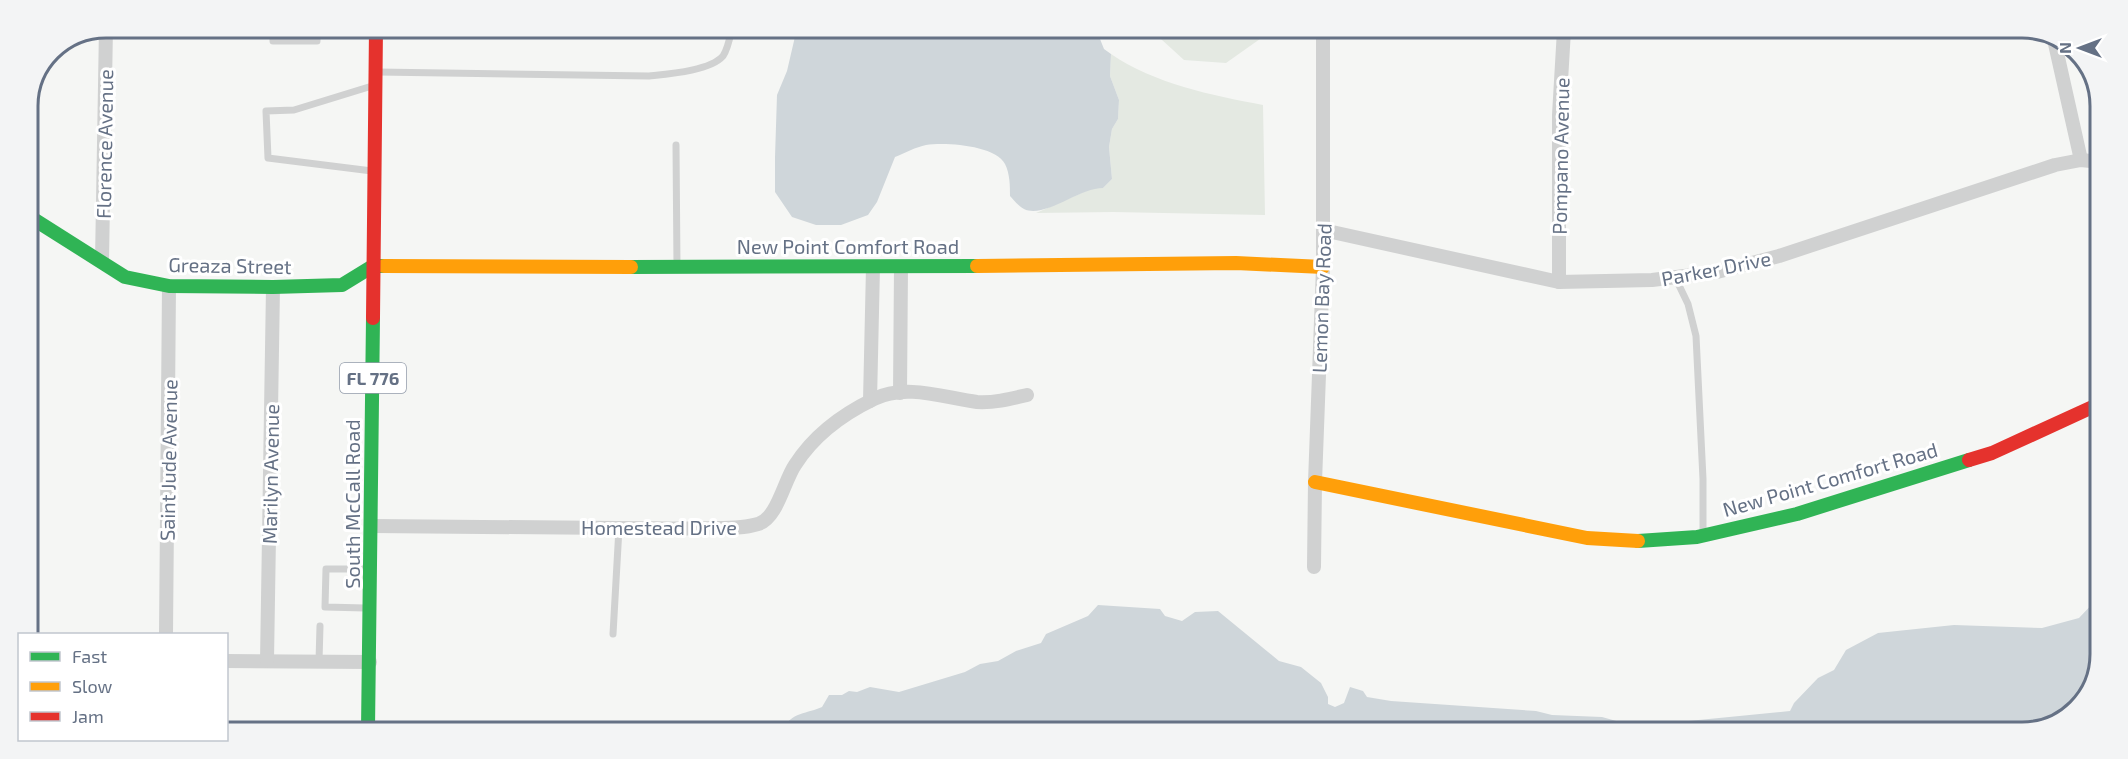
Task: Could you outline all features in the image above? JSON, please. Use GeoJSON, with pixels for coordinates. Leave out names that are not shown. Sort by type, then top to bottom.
{"type":"FeatureCollection","features":[{"type":"Feature","properties":{"kind":"street","name":"Florence Avenue"},"geometry":{"type":"LineString","coordinates":[[102,261],[106,37]]}},
{"type":"Feature","properties":{"kind":"street","name":"South McCall Road"},"geometry":{"type":"LineString","coordinates":[[368,722],[376,37]]}},
{"type":"Feature","properties":{"kind":"street","name":"Lemon Bay Road"},"geometry":{"type":"LineString","coordinates":[[1314,567],[1323,267],[1323,37]]}},
{"type":"Feature","properties":{"kind":"street","name":"Pompano Avenue"},"geometry":{"type":"LineString","coordinates":[[1559,282],[1559,115],[1564,37]]}},
{"type":"Feature","properties":{"kind":"street"},"geometry":{"type":"LineString","coordinates":[[2063,78],[2081,160]]}},
{"type":"Feature","properties":{"kind":"street","name":"Parker Drive"},"geometry":{"type":"LineString","coordinates":[[1323,230],[1559,282],[1613,282],[1675,277],[1717,272],[1779,256],[2055,165],[2081,160],[2090,161]]}},
{"type":"Feature","properties":{"kind":"street","name":"Greaza Street"},"geometry":{"type":"LineString","coordinates":[[37,220],[125,277],[169,286],[342,285],[373,266]]}},
{"type":"Feature","properties":{"kind":"street","name":"New Point Comfort Road"},"geometry":{"type":"LineString","coordinates":[[373,266],[901,267],[1236,263],[1323,267]]}},
{"type":"Feature","properties":{"kind":"street"},"geometry":{"type":"LineString","coordinates":[[870,401],[873,267]]}},
{"type":"Feature","properties":{"kind":"street"},"geometry":{"type":"LineString","coordinates":[[900,393],[901,267]]}},
{"type":"Feature","properties":{"kind":"street","name":"Saint Jude Avenue"},"geometry":{"type":"LineString","coordinates":[[166,633],[169,286]]}},
{"type":"Feature","properties":{"kind":"street","name":"Marilyn Avenue"},"geometry":{"type":"LineString","coordinates":[[267,661],[273,287]]}},
{"type":"Feature","properties":{"kind":"street","name":"Homestead Drive"},"geometry":{"type":"LineString","coordinates":[[372,526],[744,527],[763,523],[774,511],[789,475],[805,450],[823,431],[870,401],[884,395],[900,393],[947,395],[986,402],[1027,395]]}},
{"type":"Feature","properties":{"kind":"street","name":"New Point Comfort Road"},"geometry":{"type":"LineString","coordinates":[[1315,482],[1587,538],[1631,541],[1675,539],[1797,514],[1992,453],[2090,408]]}},
{"type":"Feature","properties":{"kind":"street"},"geometry":{"type":"LineString","coordinates":[[228,660],[370,662]]}},
{"type":"Feature","properties":{"kind":"lane"},"geometry":{"type":"LineString","coordinates":[[273,37],[273,41],[317,41],[317,37]]}},
{"type":"Feature","properties":{"kind":"lane"},"geometry":{"type":"LineString","coordinates":[[374,171],[267,158],[266,111],[294,110],[375,79],[649,76],[684,72],[717,61],[725,53],[729,37]]}},
{"type":"Feature","properties":{"kind":"lane"},"geometry":{"type":"LineString","coordinates":[[676,145],[677,266]]}},
{"type":"Feature","properties":{"kind":"lane"},"geometry":{"type":"LineString","coordinates":[[1675,277],[1688,304],[1696,336],[1703,535]]}},
{"type":"Feature","properties":{"kind":"lane"},"geometry":{"type":"LineString","coordinates":[[613,634],[619,528]]}},
{"type":"Feature","properties":{"kind":"lane"},"geometry":{"type":"LineString","coordinates":[[371,569],[326,569],[325,607],[371,608]]}},
{"type":"Feature","properties":{"kind":"lane"},"geometry":{"type":"LineString","coordinates":[[319,662],[320,626]]}},
{"type":"Feature","properties":{"kind":"shaded area"},"geometry":{"type":"Polygon","coordinates":[[[795,37],[1099,37],[1104,49],[1111,54],[1110,76],[1119,100],[1118,119],[1112,129],[1109,147],[1112,179],[1103,188],[1083,193],[1051,207],[1032,211],[1022,208],[1010,196],[1008,172],[1000,158],[969,146],[926,145],[895,157],[877,202],[868,215],[841,225],[816,225],[792,217],[775,192],[777,95],[787,71],[795,37]]]}},
{"type":"Feature","properties":{"kind":"shaded area"},"geometry":{"type":"Polygon","coordinates":[[[1159,37],[1263,37],[1226,63],[1184,60],[1159,37]]]}},
{"type":"Feature","properties":{"kind":"shaded area"},"geometry":{"type":"Polygon","coordinates":[[[1111,54],[1165,81],[1263,105],[1265,215],[1036,213],[1093,188],[1103,188],[1112,179],[1109,147],[1112,129],[1118,119],[1119,100],[1110,76],[1111,54]]]}},
{"type":"Feature","properties":{"kind":"shaded area"},"geometry":{"type":"Polygon","coordinates":[[[1098,605],[1160,609],[1165,616],[1182,621],[1195,612],[1218,611],[1279,661],[1301,667],[1321,683],[1328,697],[1328,704],[1335,707],[1344,703],[1350,687],[1363,691],[1367,697],[1391,701],[1602,717],[1620,722],[788,722],[800,714],[822,707],[829,695],[842,695],[849,691],[857,692],[870,687],[899,692],[965,672],[980,664],[998,661],[1016,651],[1041,643],[1046,634],[1088,616],[1098,605]]]}},
{"type":"Feature","properties":{"kind":"shaded area"},"geometry":{"type":"Polygon","coordinates":[[[2090,606],[2090,662],[2087,675],[2079,691],[2064,707],[2044,718],[2022,722],[1678,722],[1790,711],[1794,703],[1818,678],[1834,670],[1846,650],[1878,633],[1954,625],[2042,628],[2079,618],[2090,606]]]}},
{"type":"Feature","properties":{"kind":"traffic: fast"},"geometry":{"type":"LineString","coordinates":[[37,221],[125,277],[169,286],[342,285],[373,266],[384,266]]}},
{"type":"Feature","properties":{"kind":"traffic: fast"},"geometry":{"type":"LineString","coordinates":[[631,267],[977,266]]}},
{"type":"Feature","properties":{"kind":"traffic: fast"},"geometry":{"type":"LineString","coordinates":[[368,722],[373,318]]}},
{"type":"Feature","properties":{"kind":"traffic: fast"},"geometry":{"type":"LineString","coordinates":[[1638,541],[1697,537],[1797,514],[1969,460]]}},
{"type":"Feature","properties":{"kind":"traffic: slow"},"geometry":{"type":"LineString","coordinates":[[977,266],[1236,263],[1323,267]]}},
{"type":"Feature","properties":{"kind":"traffic: slow"},"geometry":{"type":"LineString","coordinates":[[384,266],[631,267]]}},
{"type":"Feature","properties":{"kind":"traffic: slow"},"geometry":{"type":"LineString","coordinates":[[1315,482],[1587,538],[1638,541]]}},
{"type":"Feature","properties":{"kind":"traffic: jam"},"geometry":{"type":"LineString","coordinates":[[373,318],[376,37]]}},
{"type":"Feature","properties":{"kind":"traffic: jam"},"geometry":{"type":"LineString","coordinates":[[1969,460],[1992,453],[2090,408]]}}]}
